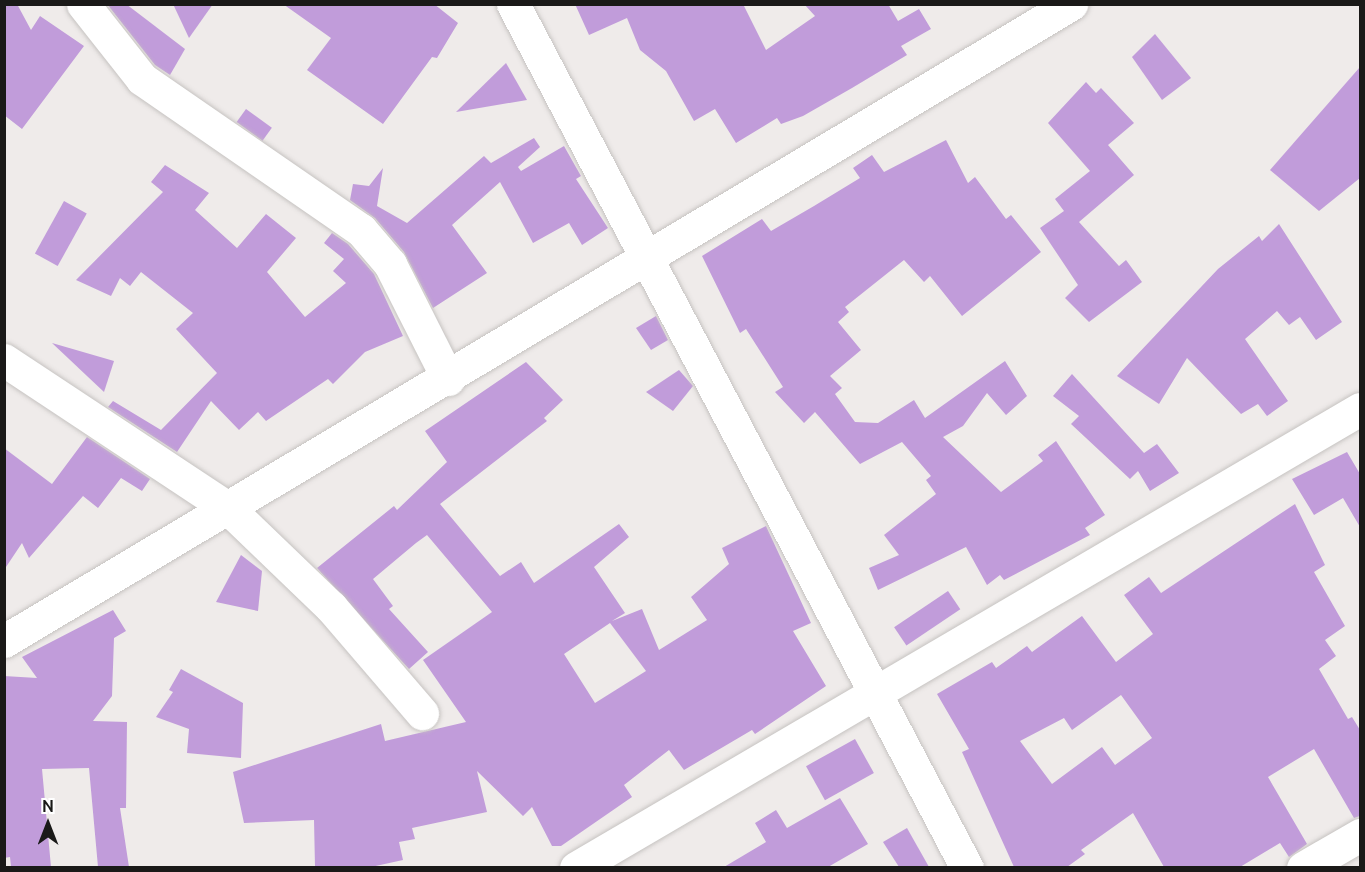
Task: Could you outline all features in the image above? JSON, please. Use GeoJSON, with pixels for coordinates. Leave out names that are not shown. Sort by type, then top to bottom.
{"type":"FeatureCollection","features":[{"type":"Feature","properties":{"kind":"street"},"geometry":{"type":"LineString","coordinates":[[83,4],[142,79],[362,230],[390,264],[448,379]]}},
{"type":"Feature","properties":{"kind":"street"},"geometry":{"type":"LineString","coordinates":[[513,4],[645,262],[877,692],[967,867]]}},
{"type":"Feature","properties":{"kind":"street"},"geometry":{"type":"LineString","coordinates":[[4,641],[645,262],[1071,4]]}},
{"type":"Feature","properties":{"kind":"street"},"geometry":{"type":"LineString","coordinates":[[4,360],[228,508],[331,607],[422,713]]}},
{"type":"Feature","properties":{"kind":"street"},"geometry":{"type":"LineString","coordinates":[[576,867],[1360,409]]}},
{"type":"Feature","properties":{"kind":"street"},"geometry":{"type":"LineString","coordinates":[[1303,867],[1360,835]]}},
{"type":"Feature","properties":{"kind":"building"},"geometry":{"type":"Polygon","coordinates":[[[4,4],[17,4],[31,30],[40,16],[84,46],[22,129],[4,115],[4,4]]]}},
{"type":"Feature","properties":{"kind":"building"},"geometry":{"type":"Polygon","coordinates":[[[107,4],[126,4],[185,49],[170,75],[155,65],[107,4]]]}},
{"type":"Feature","properties":{"kind":"building"},"geometry":{"type":"Polygon","coordinates":[[[173,4],[213,4],[189,38],[173,4]]]}},
{"type":"Feature","properties":{"kind":"building"},"geometry":{"type":"Polygon","coordinates":[[[283,4],[434,4],[458,23],[437,58],[432,57],[383,124],[307,70],[331,38],[283,4]]]}},
{"type":"Feature","properties":{"kind":"building"},"geometry":{"type":"Polygon","coordinates":[[[575,4],[743,4],[766,50],[815,16],[804,4],[888,4],[898,21],[919,9],[931,29],[901,46],[907,55],[852,88],[803,116],[781,124],[777,118],[736,143],[715,109],[694,121],[666,71],[640,50],[627,18],[589,35],[575,4]]]}},
{"type":"Feature","properties":{"kind":"building"},"geometry":{"type":"Polygon","coordinates":[[[1155,34],[1191,78],[1162,100],[1132,57],[1155,34]]]}},
{"type":"Feature","properties":{"kind":"building"},"geometry":{"type":"Polygon","coordinates":[[[506,63],[527,100],[456,112],[506,63]]]}},
{"type":"Feature","properties":{"kind":"building"},"geometry":{"type":"Polygon","coordinates":[[[1360,67],[1360,178],[1319,211],[1270,170],[1360,67]]]}},
{"type":"Feature","properties":{"kind":"building"},"geometry":{"type":"Polygon","coordinates":[[[1086,82],[1096,93],[1101,88],[1134,123],[1108,145],[1134,175],[1079,222],[1119,266],[1126,260],[1142,282],[1089,322],[1065,298],[1078,285],[1040,228],[1064,211],[1055,199],[1090,171],[1048,123],[1086,82]]]}},
{"type":"Feature","properties":{"kind":"building"},"geometry":{"type":"Polygon","coordinates":[[[246,109],[272,128],[262,141],[237,122],[246,109]]]}},
{"type":"Feature","properties":{"kind":"building"},"geometry":{"type":"Polygon","coordinates":[[[534,138],[540,147],[518,167],[521,171],[564,146],[581,176],[576,179],[608,228],[582,245],[569,223],[533,243],[500,182],[452,225],[487,273],[433,308],[404,252],[375,218],[350,200],[353,184],[369,186],[383,168],[377,206],[407,223],[484,156],[491,163],[534,138]]]}},
{"type":"Feature","properties":{"kind":"building"},"geometry":{"type":"Polygon","coordinates":[[[946,140],[968,183],[975,177],[1006,219],[1011,215],[1041,252],[962,316],[930,276],[924,282],[904,260],[845,307],[849,312],[838,322],[861,350],[830,376],[842,388],[835,394],[855,422],[878,423],[914,400],[925,418],[1005,361],[1027,396],[1006,415],[987,393],[963,426],[943,437],[1001,492],[1043,461],[1038,455],[1056,441],[1105,515],[1085,528],[1090,535],[1004,580],[1000,575],[987,585],[966,547],[878,590],[869,568],[899,555],[884,535],[936,494],[926,480],[931,476],[902,442],[860,464],[815,412],[804,423],[775,392],[783,387],[746,329],[740,333],[702,256],[762,219],[771,231],[814,206],[860,178],[853,168],[872,155],[884,172],[946,140]]]}},
{"type":"Feature","properties":{"kind":"building"},"geometry":{"type":"Polygon","coordinates":[[[165,165],[209,193],[195,210],[237,248],[266,214],[296,238],[267,272],[305,317],[346,283],[333,271],[344,259],[324,243],[332,233],[348,244],[374,274],[403,336],[365,352],[333,384],[328,379],[266,421],[258,412],[239,430],[211,401],[177,452],[108,407],[113,401],[161,430],[217,373],[176,329],[193,313],[141,272],[130,286],[120,278],[111,296],[76,280],[163,192],[151,182],[165,165]]]}},
{"type":"Feature","properties":{"kind":"building"},"geometry":{"type":"Polygon","coordinates":[[[64,201],[87,214],[58,266],[35,253],[64,201]]]}},
{"type":"Feature","properties":{"kind":"building"},"geometry":{"type":"Polygon","coordinates":[[[1279,224],[1342,322],[1316,340],[1300,317],[1289,325],[1277,311],[1245,339],[1288,401],[1267,416],[1258,404],[1241,414],[1187,358],[1159,404],[1117,376],[1218,269],[1259,236],[1262,241],[1279,224]]]}},
{"type":"Feature","properties":{"kind":"building"},"geometry":{"type":"Polygon","coordinates":[[[656,316],[668,340],[651,350],[636,328],[656,316]]]}},
{"type":"Feature","properties":{"kind":"building"},"geometry":{"type":"Polygon","coordinates":[[[52,343],[114,361],[104,392],[52,343]]]}},
{"type":"Feature","properties":{"kind":"building"},"geometry":{"type":"Polygon","coordinates":[[[526,362],[563,400],[544,418],[547,421],[440,504],[500,576],[521,562],[534,583],[619,524],[629,537],[594,567],[625,613],[612,621],[642,609],[659,650],[707,620],[691,597],[729,564],[722,548],[766,526],[811,623],[793,631],[826,686],[755,734],[752,730],[684,770],[669,750],[624,785],[632,797],[561,846],[552,846],[532,807],[523,816],[477,771],[487,812],[412,828],[415,839],[399,842],[403,860],[371,867],[315,867],[314,820],[244,823],[233,772],[381,724],[385,741],[466,722],[423,660],[492,612],[427,535],[373,579],[393,606],[389,609],[428,652],[409,669],[317,568],[394,506],[397,510],[447,462],[425,431],[526,362]],[[610,623],[564,654],[595,703],[646,671],[610,623]]]}},
{"type":"Feature","properties":{"kind":"building"},"geometry":{"type":"Polygon","coordinates":[[[679,370],[693,386],[673,411],[646,392],[679,370]]]}},
{"type":"Feature","properties":{"kind":"building"},"geometry":{"type":"Polygon","coordinates":[[[1072,374],[1144,453],[1157,444],[1179,473],[1150,491],[1138,471],[1130,479],[1071,424],[1079,416],[1053,396],[1072,374]]]}},
{"type":"Feature","properties":{"kind":"building"},"geometry":{"type":"Polygon","coordinates":[[[87,437],[150,479],[142,491],[121,478],[98,508],[83,496],[29,558],[22,543],[4,570],[4,448],[52,484],[87,437]]]}},
{"type":"Feature","properties":{"kind":"building"},"geometry":{"type":"Polygon","coordinates":[[[1347,452],[1360,474],[1360,527],[1343,498],[1314,515],[1292,479],[1347,452]]]}},
{"type":"Feature","properties":{"kind":"building"},"geometry":{"type":"Polygon","coordinates":[[[1295,504],[1325,565],[1314,572],[1345,626],[1325,640],[1336,656],[1319,669],[1348,719],[1352,717],[1360,730],[1360,816],[1354,818],[1314,749],[1268,777],[1307,844],[1289,857],[1280,843],[1240,867],[1164,867],[1133,813],[1081,850],[1085,854],[1067,867],[1014,867],[962,752],[969,749],[937,694],[992,662],[996,668],[1027,646],[1032,652],[1082,616],[1116,662],[1153,634],[1124,595],[1149,577],[1161,593],[1295,504]],[[1121,695],[1072,730],[1064,718],[1020,741],[1052,784],[1102,747],[1115,765],[1152,738],[1121,695]]]}},
{"type":"Feature","properties":{"kind":"building"},"geometry":{"type":"Polygon","coordinates":[[[241,555],[262,571],[258,611],[216,602],[241,555]]]}},
{"type":"Feature","properties":{"kind":"building"},"geometry":{"type":"Polygon","coordinates":[[[948,591],[960,609],[906,646],[894,627],[948,591]]]}},
{"type":"Feature","properties":{"kind":"building"},"geometry":{"type":"Polygon","coordinates":[[[113,610],[126,631],[114,638],[112,696],[93,721],[127,722],[126,808],[120,808],[129,867],[98,867],[89,768],[42,769],[51,867],[11,867],[10,857],[4,858],[4,676],[37,678],[22,657],[113,610]]]}},
{"type":"Feature","properties":{"kind":"building"},"geometry":{"type":"Polygon","coordinates":[[[181,669],[243,703],[241,758],[187,753],[189,729],[156,717],[173,692],[169,690],[181,669]]]}},
{"type":"Feature","properties":{"kind":"building"},"geometry":{"type":"Polygon","coordinates":[[[855,739],[874,773],[825,800],[806,766],[855,739]]]}},
{"type":"Feature","properties":{"kind":"building"},"geometry":{"type":"Polygon","coordinates":[[[840,798],[868,844],[828,867],[724,867],[766,842],[755,823],[776,810],[787,828],[840,798]]]}},
{"type":"Feature","properties":{"kind":"building"},"geometry":{"type":"Polygon","coordinates":[[[907,828],[929,867],[899,867],[883,842],[907,828]]]}}]}
